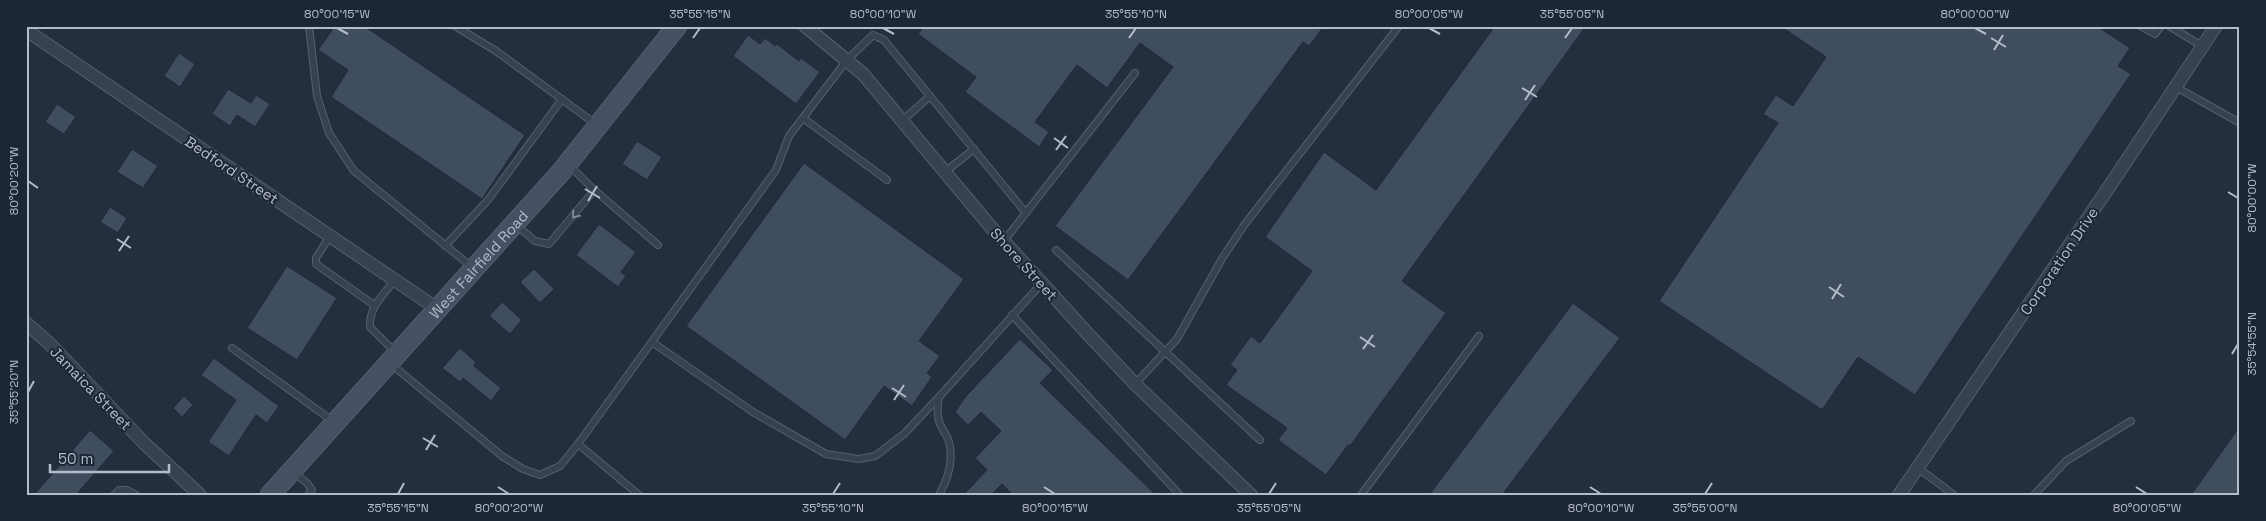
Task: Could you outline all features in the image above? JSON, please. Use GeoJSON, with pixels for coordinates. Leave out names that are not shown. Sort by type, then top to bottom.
{"type":"FeatureCollection","features":[{"type":"Feature","properties":{"kind":"main road","name":"West Fairfield Road"},"geometry":{"type":"LineString","coordinates":[[270,495],[568,164],[677,26]]}},
{"type":"Feature","properties":{"kind":"street","name":"Shore Street"},"geometry":{"type":"LineString","coordinates":[[805,26],[863,74],[1042,284],[1135,384],[1251,495]]}},
{"type":"Feature","properties":{"kind":"street","name":"Corporation Drive"},"geometry":{"type":"LineString","coordinates":[[1899,495],[2216,26]]}},
{"type":"Feature","properties":{"kind":"street","name":"Bedford Street"},"geometry":{"type":"LineString","coordinates":[[26,30],[438,310]]}},
{"type":"Feature","properties":{"kind":"street","name":"Jamaica Street"},"geometry":{"type":"LineString","coordinates":[[26,323],[51,345],[144,443],[200,495]]}},
{"type":"Feature","properties":{"kind":"lane"},"geometry":{"type":"LineString","coordinates":[[309,26],[317,96],[329,133],[354,171],[474,269]]}},
{"type":"Feature","properties":{"kind":"lane"},"geometry":{"type":"LineString","coordinates":[[455,26],[496,51],[599,126]]}},
{"type":"Feature","properties":{"kind":"lane"},"geometry":{"type":"LineString","coordinates":[[1135,384],[1177,338],[1223,257],[1245,224],[1399,26]]}},
{"type":"Feature","properties":{"kind":"lane"},"geometry":{"type":"LineString","coordinates":[[2140,26],[2155,34],[2161,26]]}},
{"type":"Feature","properties":{"kind":"lane"},"geometry":{"type":"LineString","coordinates":[[2169,26],[2202,46]]}},
{"type":"Feature","properties":{"kind":"lane"},"geometry":{"type":"LineString","coordinates":[[395,280],[374,305],[370,327],[394,359],[502,456],[523,470],[540,475],[560,466],[578,444],[776,170],[789,136],[847,60],[873,35],[884,40],[1026,212]]}},
{"type":"Feature","properties":{"kind":"lane"},"geometry":{"type":"LineString","coordinates":[[1004,241],[1135,73]]}},
{"type":"Feature","properties":{"kind":"lane"},"geometry":{"type":"LineString","coordinates":[[2176,86],[2240,123]]}},
{"type":"Feature","properties":{"kind":"lane"},"geometry":{"type":"LineString","coordinates":[[902,121],[930,96]]}},
{"type":"Feature","properties":{"kind":"lane"},"geometry":{"type":"LineString","coordinates":[[445,246],[488,200],[562,99]]}},
{"type":"Feature","properties":{"kind":"lane"},"geometry":{"type":"LineString","coordinates":[[803,118],[887,180]]}},
{"type":"Feature","properties":{"kind":"lane"},"geometry":{"type":"LineString","coordinates":[[945,172],[974,149]]}},
{"type":"Feature","properties":{"kind":"lane"},"geometry":{"type":"LineString","coordinates":[[568,164],[591,187],[658,245]]}},
{"type":"Feature","properties":{"kind":"lane"},"geometry":{"type":"LineString","coordinates":[[515,224],[535,241],[549,244],[592,194],[591,187]]}},
{"type":"Feature","properties":{"kind":"lane"},"geometry":{"type":"LineString","coordinates":[[330,236],[316,258],[316,264],[374,305]]}},
{"type":"Feature","properties":{"kind":"lane"},"geometry":{"type":"LineString","coordinates":[[1056,250],[1260,440]]}},
{"type":"Feature","properties":{"kind":"lane"},"geometry":{"type":"LineString","coordinates":[[652,342],[753,412],[826,454],[858,459],[875,456],[904,434],[1042,284]]}},
{"type":"Feature","properties":{"kind":"lane"},"geometry":{"type":"LineString","coordinates":[[1012,315],[1180,495]]}},
{"type":"Feature","properties":{"kind":"lane"},"geometry":{"type":"LineString","coordinates":[[1360,495],[1479,336]]}},
{"type":"Feature","properties":{"kind":"lane"},"geometry":{"type":"LineString","coordinates":[[232,348],[335,423]]}},
{"type":"Feature","properties":{"kind":"lane"},"geometry":{"type":"LineString","coordinates":[[938,495],[950,471],[951,455],[949,440],[940,426],[937,410],[939,397]]}},
{"type":"Feature","properties":{"kind":"lane"},"geometry":{"type":"LineString","coordinates":[[2034,495],[2066,461],[2131,421]]}},
{"type":"Feature","properties":{"kind":"lane"},"geometry":{"type":"LineString","coordinates":[[578,444],[639,495]]}},
{"type":"Feature","properties":{"kind":"lane"},"geometry":{"type":"LineString","coordinates":[[1918,468],[1954,495]]}},
{"type":"Feature","properties":{"kind":"lane"},"geometry":{"type":"LineString","coordinates":[[291,470],[307,483],[312,493]]}},
{"type":"Feature","properties":{"kind":"lane"},"geometry":{"type":"LineString","coordinates":[[114,495],[119,490],[127,490],[136,495]]}},
{"type":"Feature","properties":{"kind":"building"},"geometry":{"type":"Polygon","coordinates":[[[335,26],[364,26],[525,135],[482,199],[331,97],[348,70],[318,50],[335,26]]]}},
{"type":"Feature","properties":{"kind":"building"},"geometry":{"type":"Polygon","coordinates":[[[924,26],[1324,26],[1309,46],[1303,42],[1128,280],[1055,226],[1173,67],[1140,43],[1107,88],[1077,65],[1035,122],[1049,132],[1039,147],[965,92],[976,77],[918,34],[924,26]]]}},
{"type":"Feature","properties":{"kind":"building"},"geometry":{"type":"Polygon","coordinates":[[[1495,26],[1586,26],[1402,281],[1446,313],[1350,446],[1348,445],[1326,475],[1278,440],[1287,428],[1226,385],[1237,370],[1230,365],[1251,336],[1260,343],[1312,271],[1265,237],[1324,152],[1376,190],[1495,26]]]}},
{"type":"Feature","properties":{"kind":"building"},"geometry":{"type":"Polygon","coordinates":[[[1780,26],[2097,26],[2130,48],[2118,66],[2131,74],[1915,395],[1858,357],[1822,410],[1659,301],[1778,123],[1763,114],[1776,95],[1793,106],[1826,57],[1780,26]]]}},
{"type":"Feature","properties":{"kind":"building"},"geometry":{"type":"Polygon","coordinates":[[[748,35],[760,44],[765,38],[775,46],[777,44],[799,61],[801,58],[820,72],[796,104],[733,56],[748,35]]]}},
{"type":"Feature","properties":{"kind":"building"},"geometry":{"type":"Polygon","coordinates":[[[179,53],[195,64],[180,87],[164,76],[179,53]]]}},
{"type":"Feature","properties":{"kind":"building"},"geometry":{"type":"Polygon","coordinates":[[[228,89],[251,103],[256,95],[270,104],[255,127],[237,115],[230,126],[212,114],[228,89]]]}},
{"type":"Feature","properties":{"kind":"building"},"geometry":{"type":"Polygon","coordinates":[[[57,104],[76,117],[64,134],[45,122],[57,104]]]}},
{"type":"Feature","properties":{"kind":"building"},"geometry":{"type":"Polygon","coordinates":[[[637,141],[662,157],[647,180],[622,164],[637,141]]]}},
{"type":"Feature","properties":{"kind":"building"},"geometry":{"type":"Polygon","coordinates":[[[132,149],[158,166],[143,188],[117,172],[132,149]]]}},
{"type":"Feature","properties":{"kind":"building"},"geometry":{"type":"Polygon","coordinates":[[[804,163],[964,279],[919,341],[940,356],[927,373],[932,377],[912,406],[884,386],[845,440],[686,326],[804,163]]]}},
{"type":"Feature","properties":{"kind":"building"},"geometry":{"type":"Polygon","coordinates":[[[110,207],[127,218],[118,233],[100,222],[110,207]]]}},
{"type":"Feature","properties":{"kind":"building"},"geometry":{"type":"Polygon","coordinates":[[[599,224],[636,252],[621,272],[626,276],[618,287],[576,255],[599,224]]]}},
{"type":"Feature","properties":{"kind":"building"},"geometry":{"type":"Polygon","coordinates":[[[287,266],[337,298],[297,360],[247,328],[287,266]]]}},
{"type":"Feature","properties":{"kind":"building"},"geometry":{"type":"Polygon","coordinates":[[[534,269],[554,289],[540,303],[520,282],[534,269]]]}},
{"type":"Feature","properties":{"kind":"building"},"geometry":{"type":"Polygon","coordinates":[[[502,302],[522,320],[510,334],[489,316],[502,302]]]}},
{"type":"Feature","properties":{"kind":"building"},"geometry":{"type":"Polygon","coordinates":[[[1573,303],[1620,338],[1502,495],[1429,495],[1573,303]]]}},
{"type":"Feature","properties":{"kind":"building"},"geometry":{"type":"Polygon","coordinates":[[[1020,339],[1053,370],[1040,383],[1156,495],[1013,495],[1002,484],[991,495],[963,495],[987,470],[975,458],[1001,431],[981,412],[968,425],[955,412],[966,396],[1020,339]]]}},
{"type":"Feature","properties":{"kind":"building"},"geometry":{"type":"Polygon","coordinates":[[[460,348],[476,362],[474,366],[501,388],[491,401],[463,378],[460,382],[442,368],[460,348]]]}},
{"type":"Feature","properties":{"kind":"building"},"geometry":{"type":"Polygon","coordinates":[[[214,358],[279,406],[267,423],[256,415],[229,456],[208,442],[236,400],[201,375],[214,358]]]}},
{"type":"Feature","properties":{"kind":"building"},"geometry":{"type":"Polygon","coordinates":[[[184,396],[193,405],[182,417],[173,408],[184,396]]]}},
{"type":"Feature","properties":{"kind":"building"},"geometry":{"type":"Polygon","coordinates":[[[2240,426],[2240,495],[2191,495],[2240,426]]]}},
{"type":"Feature","properties":{"kind":"building"},"geometry":{"type":"Polygon","coordinates":[[[90,430],[114,451],[76,495],[34,495],[90,430]]]}}]}
